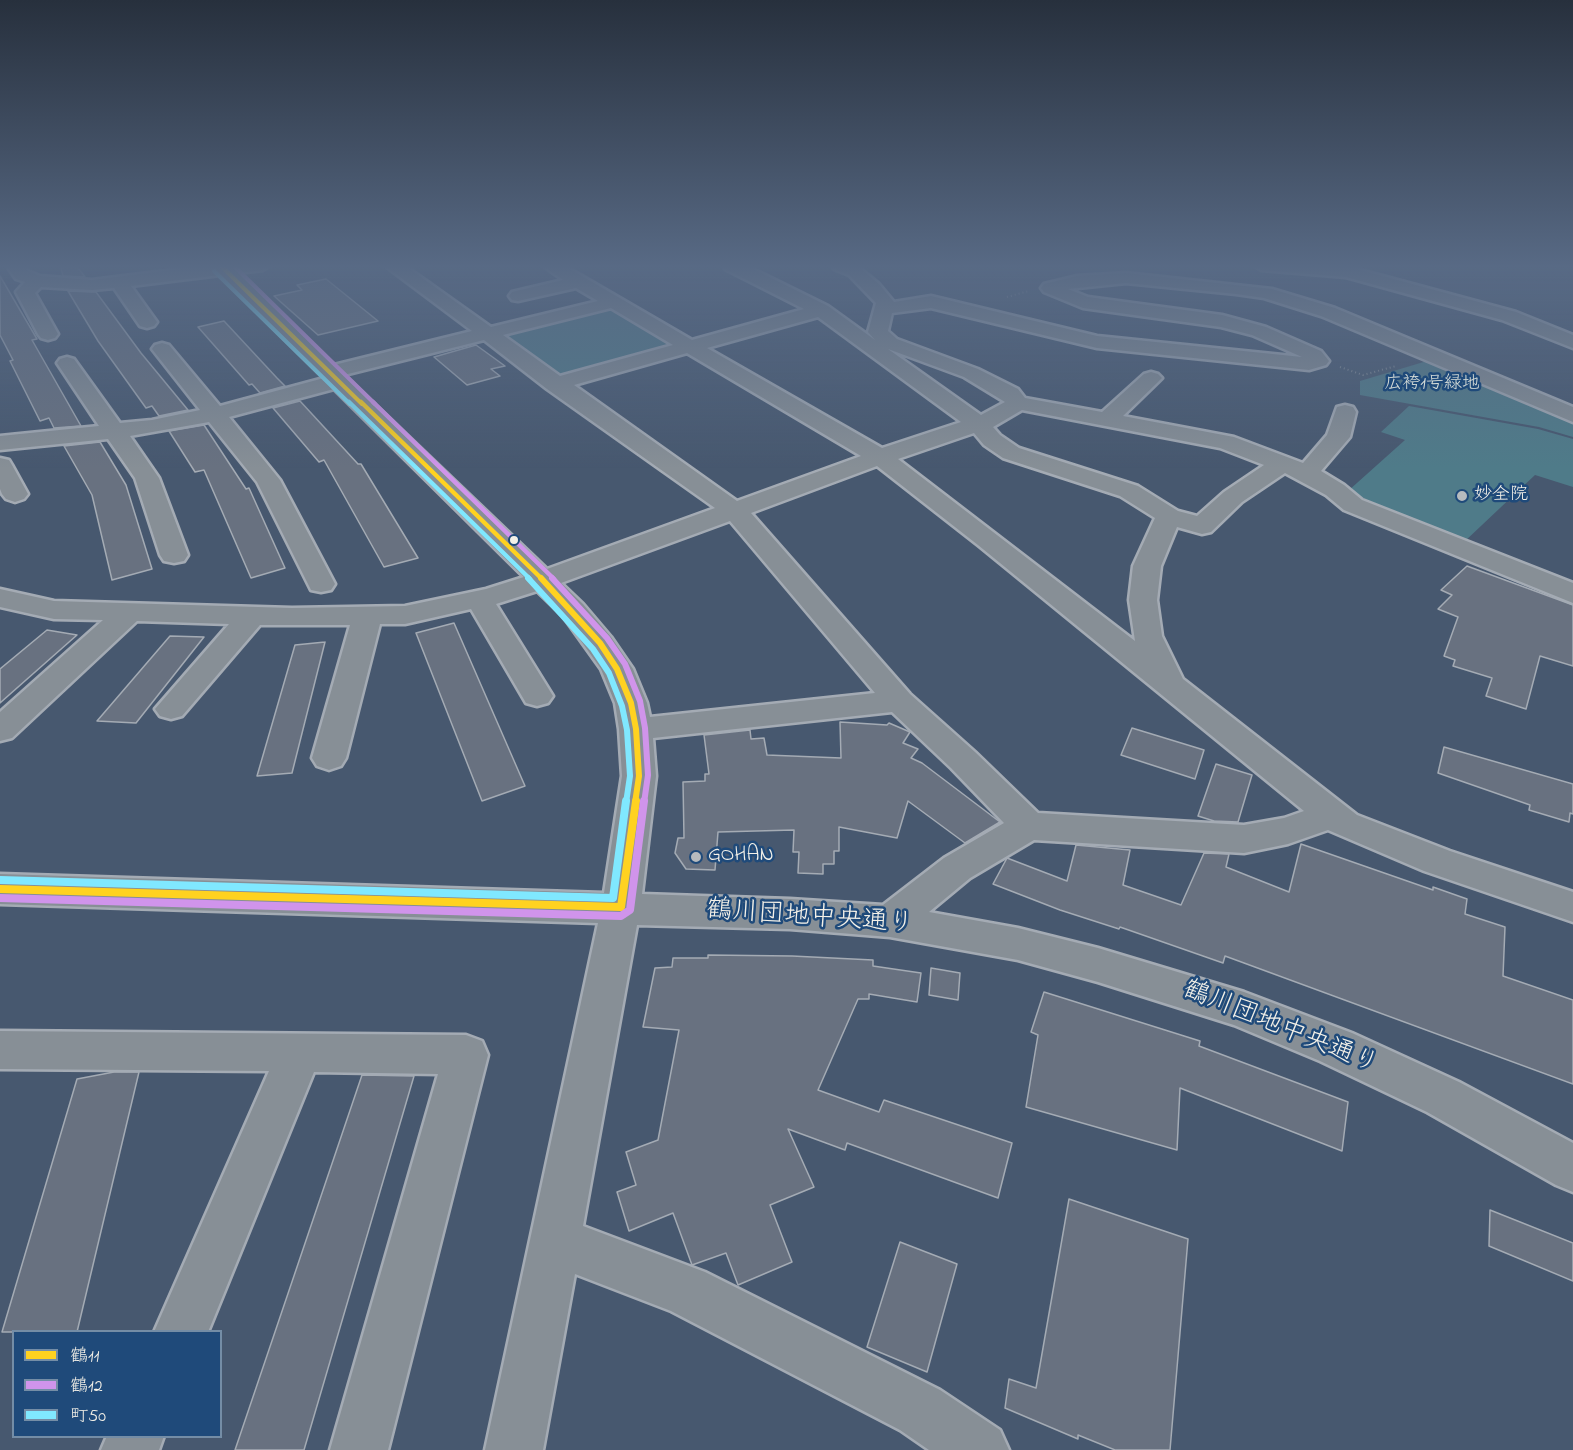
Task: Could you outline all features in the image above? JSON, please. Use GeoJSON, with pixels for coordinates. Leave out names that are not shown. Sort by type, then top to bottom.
{"type":"FeatureCollection","features":[{"type":"Feature","properties":{"kind":"street"},"geometry":{"type":"LineString","coordinates":[[289,333],[573,610],[606,651],[617,669],[631,703],[636,729],[639,776],[621,907],[514,1450]]}},
{"type":"Feature","properties":{"kind":"street"},"geometry":{"type":"LineString","coordinates":[[0,443],[114,432],[216,414],[335,377],[494,333]]}},
{"type":"Feature","properties":{"kind":"street"},"geometry":{"type":"LineString","coordinates":[[669,333],[880,457],[1344,824],[1437,861],[1573,907]]}},
{"type":"Feature","properties":{"kind":"street"},"geometry":{"type":"LineString","coordinates":[[555,384],[740,333]]}},
{"type":"Feature","properties":{"kind":"street"},"geometry":{"type":"LineString","coordinates":[[852,333],[977,423],[992,440],[1011,453],[1129,491],[1170,516],[1202,526],[1233,497],[1268,472],[1296,469],[1338,437],[1345,412]]}},
{"type":"Feature","properties":{"kind":"street"},"geometry":{"type":"LineString","coordinates":[[879,333],[890,343],[971,373],[1010,394],[1018,403],[1226,442],[1296,469],[1335,490],[1353,505],[1552,583],[1573,594]]}},
{"type":"Feature","properties":{"kind":"street"},"geometry":{"type":"LineString","coordinates":[[1057,333],[1097,342],[1309,364],[1319,361],[1314,355],[1304,350],[1261,333]]}},
{"type":"Feature","properties":{"kind":"street"},"geometry":{"type":"LineString","coordinates":[[1377,333],[1573,415]]}},
{"type":"Feature","properties":{"kind":"street"},"geometry":{"type":"LineString","coordinates":[[1550,333],[1573,342]]}},
{"type":"Feature","properties":{"kind":"street"},"geometry":{"type":"LineString","coordinates":[[489,334],[555,384],[735,511],[899,701],[963,760],[1028,826]]}},
{"type":"Feature","properties":{"kind":"street"},"geometry":{"type":"LineString","coordinates":[[162,349],[268,480],[321,584]]}},
{"type":"Feature","properties":{"kind":"street"},"geometry":{"type":"LineString","coordinates":[[67,363],[147,478],[174,555]]}},
{"type":"Feature","properties":{"kind":"street"},"geometry":{"type":"LineString","coordinates":[[1107,419],[1151,378]]}},
{"type":"Feature","properties":{"kind":"street"},"geometry":{"type":"LineString","coordinates":[[7,606],[54,610],[252,616],[405,615],[478,599],[543,580],[880,457],[990,420],[1018,403]]}},
{"type":"Feature","properties":{"kind":"street"},"geometry":{"type":"LineString","coordinates":[[0,465],[15,494]]}},
{"type":"Feature","properties":{"kind":"street"},"geometry":{"type":"LineString","coordinates":[[1170,516],[1147,567],[1143,600],[1147,636],[1173,687]]}},
{"type":"Feature","properties":{"kind":"street"},"geometry":{"type":"LineString","coordinates":[[478,599],[537,696]]}},
{"type":"Feature","properties":{"kind":"street"},"geometry":{"type":"LineString","coordinates":[[0,730],[130,612]]}},
{"type":"Feature","properties":{"kind":"street"},"geometry":{"type":"LineString","coordinates":[[171,709],[252,616]]}},
{"type":"Feature","properties":{"kind":"street"},"geometry":{"type":"LineString","coordinates":[[329,758],[367,616]]}},
{"type":"Feature","properties":{"kind":"street"},"geometry":{"type":"LineString","coordinates":[[636,729],[899,701]]}},
{"type":"Feature","properties":{"kind":"street"},"geometry":{"type":"LineString","coordinates":[[890,921],[957,868],[1028,826],[1244,839],[1288,831],[1332,815]]}},
{"type":"Feature","properties":{"kind":"street","name":"鶴川団地中央通り"},"geometry":{"type":"LineString","coordinates":[[0,889],[621,907],[890,921],[1018,944],[1159,982],[1244,1010],[1336,1047],[1443,1097],[1573,1169]]}},
{"type":"Feature","properties":{"kind":"street"},"geometry":{"type":"LineString","coordinates":[[0,1050],[466,1055],[358,1450]]}},
{"type":"Feature","properties":{"kind":"street"},"geometry":{"type":"LineString","coordinates":[[182,1330],[300,1052]]}},
{"type":"Feature","properties":{"kind":"street"},"geometry":{"type":"LineString","coordinates":[[555,1241],[686,1291],[920,1410],[980,1450]]}},
{"type":"Feature","properties":{"kind":"path"},"geometry":{"type":"LineString","coordinates":[[1363,375],[1404,364]]}},
{"type":"Feature","properties":{"kind":"green space"},"geometry":{"type":"Polygon","coordinates":[[[661,333],[684,347],[557,381],[495,334],[661,333]]]}},
{"type":"Feature","properties":{"kind":"green space","name":"広袴1号緑地"},"geometry":{"type":"Polygon","coordinates":[[[1427,361],[1438,362],[1573,419],[1573,437],[1539,427],[1360,395],[1360,381],[1427,361]]]}},
{"type":"Feature","properties":{"kind":"green space","name":"妙全院"},"geometry":{"type":"Polygon","coordinates":[[[1409,406],[1538,429],[1573,439],[1573,487],[1535,475],[1464,542],[1359,500],[1348,491],[1405,440],[1381,432],[1409,406]]]}},
{"type":"Feature","properties":{"kind":"building"},"geometry":{"type":"Polygon","coordinates":[[[0,333],[33,333],[37,339],[32,340],[81,426],[54,428],[49,418],[40,421],[10,361],[13,360],[0,333]]]}},
{"type":"Feature","properties":{"kind":"building"},"geometry":{"type":"Polygon","coordinates":[[[93,333],[126,333],[188,410],[159,416],[152,406],[146,408],[93,333]]]}},
{"type":"Feature","properties":{"kind":"building"},"geometry":{"type":"Polygon","coordinates":[[[203,333],[235,333],[285,386],[260,393],[252,384],[249,385],[203,333]]]}},
{"type":"Feature","properties":{"kind":"building"},"geometry":{"type":"Polygon","coordinates":[[[476,345],[505,366],[491,369],[500,376],[467,385],[434,357],[476,345]]]}},
{"type":"Feature","properties":{"kind":"building"},"geometry":{"type":"Polygon","coordinates":[[[300,401],[358,464],[361,464],[418,558],[384,567],[324,460],[319,462],[273,408],[300,401]]]}},
{"type":"Feature","properties":{"kind":"building"},"geometry":{"type":"Polygon","coordinates":[[[204,425],[246,489],[249,488],[285,568],[251,578],[204,470],[195,472],[169,431],[204,425]]]}},
{"type":"Feature","properties":{"kind":"building"},"geometry":{"type":"Polygon","coordinates":[[[100,442],[126,485],[152,569],[112,580],[92,495],[64,446],[100,442]]]}},
{"type":"Feature","properties":{"kind":"building"},"geometry":{"type":"Polygon","coordinates":[[[1467,566],[1573,605],[1573,666],[1540,656],[1526,709],[1486,696],[1492,678],[1453,666],[1455,660],[1444,656],[1458,617],[1438,609],[1452,595],[1441,590],[1467,566]]]}},
{"type":"Feature","properties":{"kind":"building"},"geometry":{"type":"Polygon","coordinates":[[[454,623],[525,786],[482,801],[416,633],[454,623]]]}},
{"type":"Feature","properties":{"kind":"building"},"geometry":{"type":"Polygon","coordinates":[[[47,630],[77,635],[0,703],[0,669],[47,630]]]}},
{"type":"Feature","properties":{"kind":"building"},"geometry":{"type":"Polygon","coordinates":[[[170,636],[204,637],[136,723],[97,721],[170,636]]]}},
{"type":"Feature","properties":{"kind":"building"},"geometry":{"type":"Polygon","coordinates":[[[325,642],[292,773],[257,776],[295,645],[325,642]]]}},
{"type":"Feature","properties":{"kind":"building"},"geometry":{"type":"Polygon","coordinates":[[[840,722],[887,725],[889,723],[910,732],[903,743],[918,749],[911,758],[922,763],[1000,822],[965,843],[908,801],[897,838],[839,827],[839,851],[834,851],[834,864],[823,864],[823,874],[798,873],[799,852],[793,852],[794,830],[718,832],[715,870],[686,869],[675,853],[678,838],[684,838],[683,782],[705,781],[705,774],[709,774],[704,735],[750,730],[751,739],[764,738],[767,755],[841,758],[840,722]]]}},
{"type":"Feature","properties":{"kind":"building"},"geometry":{"type":"Polygon","coordinates":[[[1132,728],[1204,750],[1195,779],[1121,755],[1132,728]]]}},
{"type":"Feature","properties":{"kind":"building"},"geometry":{"type":"Polygon","coordinates":[[[1444,747],[1573,784],[1573,814],[1570,813],[1569,822],[1529,810],[1530,805],[1438,773],[1444,747]]]}},
{"type":"Feature","properties":{"kind":"building"},"geometry":{"type":"Polygon","coordinates":[[[1216,764],[1252,775],[1238,822],[1214,821],[1198,816],[1216,764]]]}},
{"type":"Feature","properties":{"kind":"building"},"geometry":{"type":"Polygon","coordinates":[[[1301,844],[1433,890],[1433,887],[1467,899],[1465,914],[1505,927],[1503,976],[1573,1000],[1573,1084],[1225,956],[1223,963],[1120,927],[1119,929],[1060,910],[993,884],[1007,858],[1067,881],[1076,845],[1130,850],[1123,885],[1181,905],[1204,853],[1229,854],[1226,867],[1289,892],[1301,844]]]}},
{"type":"Feature","properties":{"kind":"building"},"geometry":{"type":"Polygon","coordinates":[[[708,955],[873,960],[873,966],[921,973],[917,1002],[869,994],[869,999],[858,999],[818,1090],[879,1112],[884,1100],[1012,1143],[998,1198],[847,1143],[845,1150],[788,1129],[814,1187],[770,1205],[792,1262],[738,1285],[726,1253],[692,1265],[673,1213],[629,1231],[617,1192],[636,1185],[626,1152],[658,1140],[679,1030],[643,1027],[655,968],[672,967],[673,958],[708,958],[708,955]]]}},
{"type":"Feature","properties":{"kind":"building"},"geometry":{"type":"Polygon","coordinates":[[[931,968],[960,973],[958,1000],[929,995],[931,968]]]}},
{"type":"Feature","properties":{"kind":"building"},"geometry":{"type":"Polygon","coordinates":[[[1044,992],[1200,1041],[1199,1046],[1348,1102],[1342,1151],[1180,1088],[1177,1150],[1026,1107],[1038,1035],[1031,1032],[1044,992]]]}},
{"type":"Feature","properties":{"kind":"building"},"geometry":{"type":"Polygon","coordinates":[[[114,1072],[139,1072],[77,1330],[2,1332],[77,1079],[114,1072]]]}},
{"type":"Feature","properties":{"kind":"building"},"geometry":{"type":"Polygon","coordinates":[[[362,1075],[414,1076],[304,1450],[235,1450],[362,1075]]]}},
{"type":"Feature","properties":{"kind":"building"},"geometry":{"type":"Polygon","coordinates":[[[1069,1199],[1188,1239],[1170,1450],[1115,1450],[1078,1435],[1078,1439],[1005,1408],[1009,1379],[1036,1388],[1069,1199]]]}},
{"type":"Feature","properties":{"kind":"building"},"geometry":{"type":"Polygon","coordinates":[[[1490,1210],[1573,1243],[1573,1281],[1489,1246],[1490,1210]]]}},
{"type":"Feature","properties":{"kind":"building"},"geometry":{"type":"Polygon","coordinates":[[[900,1242],[957,1264],[927,1372],[867,1347],[900,1242]]]}},
{"type":"Feature","properties":{"kind":"transit line","name":"町50"},"geometry":{"type":"LineString","coordinates":[[0,880],[613,898],[630,776],[627,730],[622,706],[609,673],[593,649],[537,586],[277,333]]}},
{"type":"Feature","properties":{"kind":"transit line","name":"鶴11"},"geometry":{"type":"LineString","coordinates":[[0,889],[621,907],[639,776],[636,729],[631,703],[617,669],[600,643],[543,580],[289,333]]}},
{"type":"Feature","properties":{"kind":"transit line","name":"鶴12"},"geometry":{"type":"LineString","coordinates":[[0,898],[621,916],[630,910],[648,775],[645,728],[640,701],[625,664],[607,638],[549,574],[302,333]]}},
{"type":"Feature","properties":{"kind":"place","name":"妙全院"},"geometry":{"type":"Point","coordinates":[1462,496]}},
{"type":"Feature","properties":{"kind":"place","name":"GOHAN"},"geometry":{"type":"Point","coordinates":[696,857]}}]}
